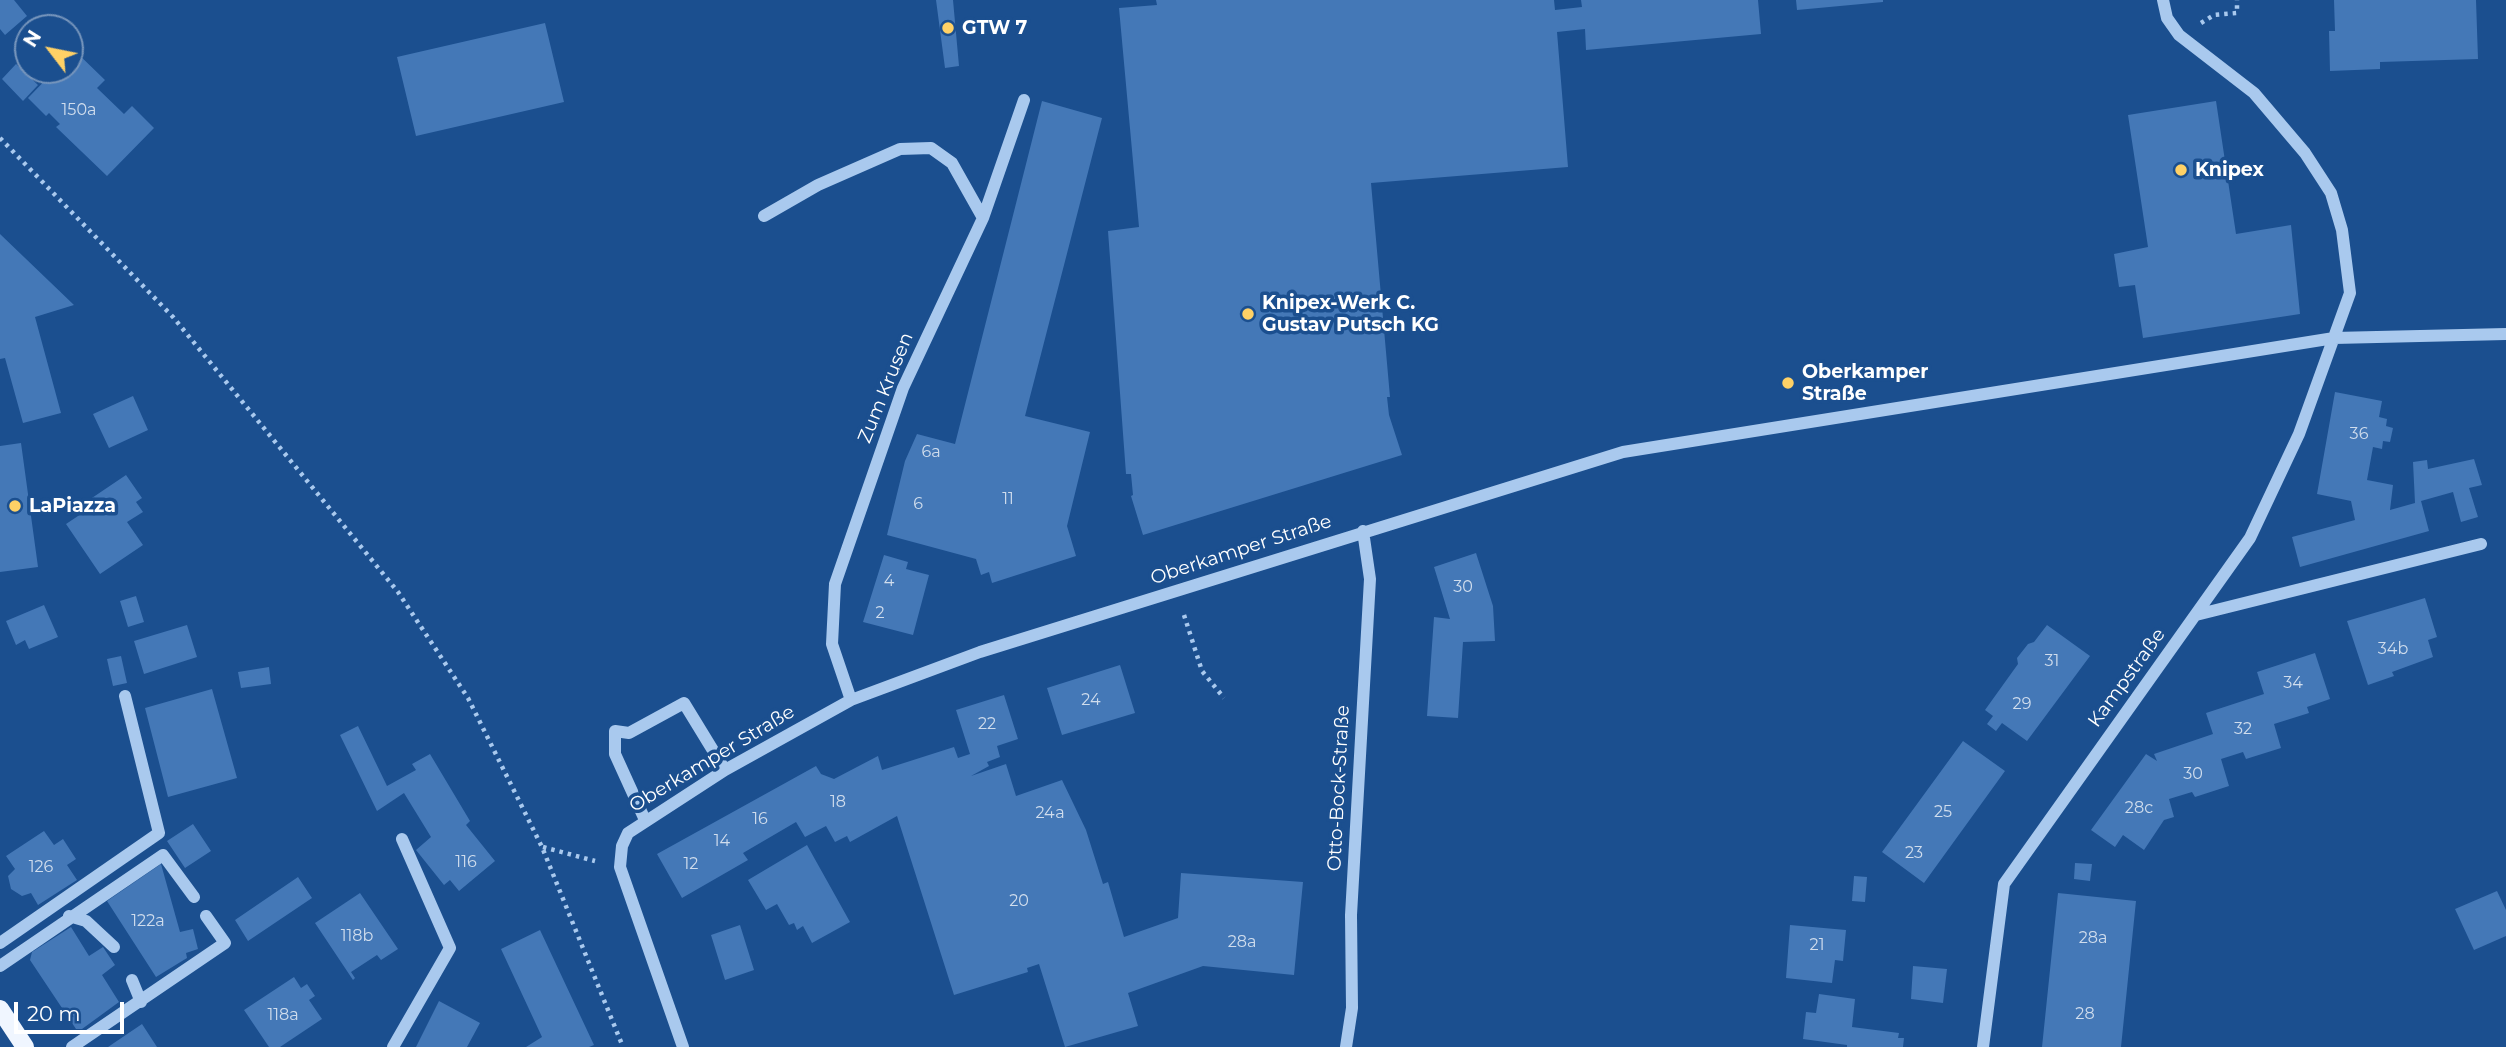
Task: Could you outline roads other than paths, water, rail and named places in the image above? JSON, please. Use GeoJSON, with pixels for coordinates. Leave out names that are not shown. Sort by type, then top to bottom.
{"type":"FeatureCollection","features":[{"type":"Feature","properties":{"kind":"main road"},"geometry":{"type":"LineString","coordinates":[[0,1009],[25,1047]]}},
{"type":"Feature","properties":{"kind":"street"},"geometry":{"type":"LineString","coordinates":[[2163,0],[2167,18],[2179,35],[2254,93],[2305,153],[2331,193],[2342,230],[2350,293],[2334,338]]}},
{"type":"Feature","properties":{"kind":"street","name":"Zum Krusen"},"geometry":{"type":"LineString","coordinates":[[851,700],[832,644],[835,584],[903,388],[983,218],[1024,100]]}},
{"type":"Feature","properties":{"kind":"street"},"geometry":{"type":"LineString","coordinates":[[764,216],[818,185],[900,149],[931,148],[952,163],[983,218]]}},
{"type":"Feature","properties":{"kind":"street","name":"Oberkamper Straße"},"geometry":{"type":"LineString","coordinates":[[683,1047],[620,867],[622,846],[628,832],[725,770],[851,700],[980,652],[1623,452],[2334,338],[2506,334]]}},
{"type":"Feature","properties":{"kind":"street","name":"Kampstraße"},"geometry":{"type":"LineString","coordinates":[[1983,1047],[2004,884],[2250,538],[2299,434],[2334,338]]}},
{"type":"Feature","properties":{"kind":"street","name":"Otto-Bock-Straße"},"geometry":{"type":"LineString","coordinates":[[1346,1047],[1352,1008],[1351,915],[1370,579],[1363,531]]}},
{"type":"Feature","properties":{"kind":"street"},"geometry":{"type":"LineString","coordinates":[[2196,615],[2482,544]]}},
{"type":"Feature","properties":{"kind":"street"},"geometry":{"type":"LineString","coordinates":[[0,943],[159,833],[125,696]]}},
{"type":"Feature","properties":{"kind":"street"},"geometry":{"type":"LineString","coordinates":[[645,820],[615,754],[615,731],[629,733],[684,703],[725,770]]}},
{"type":"Feature","properties":{"kind":"street"},"geometry":{"type":"LineString","coordinates":[[393,1047],[450,948],[402,839]]}},
{"type":"Feature","properties":{"kind":"street"},"geometry":{"type":"LineString","coordinates":[[0,966],[69,916],[163,855],[194,897]]}},
{"type":"Feature","properties":{"kind":"street"},"geometry":{"type":"LineString","coordinates":[[69,916],[86,921],[114,947]]}},
{"type":"Feature","properties":{"kind":"street"},"geometry":{"type":"LineString","coordinates":[[72,1047],[225,943],[206,916]]}},
{"type":"Feature","properties":{"kind":"street"},"geometry":{"type":"LineString","coordinates":[[132,980],[141,1002]]}},
{"type":"Feature","properties":{"kind":"place","name":"GTW 7"},"geometry":{"type":"Point","coordinates":[948,28]}},
{"type":"Feature","properties":{"kind":"place","name":"Knipex"},"geometry":{"type":"Point","coordinates":[2181,170]}},
{"type":"Feature","properties":{"kind":"place","name":"Knipex-Werk C. Gustav Putsch KG"},"geometry":{"type":"Point","coordinates":[1248,314]}},
{"type":"Feature","properties":{"kind":"place","name":"Oberkamper Straße"},"geometry":{"type":"Point","coordinates":[1788,383]}},
{"type":"Feature","properties":{"kind":"place","name":"LaPiazza"},"geometry":{"type":"Point","coordinates":[15,506]}}]}
